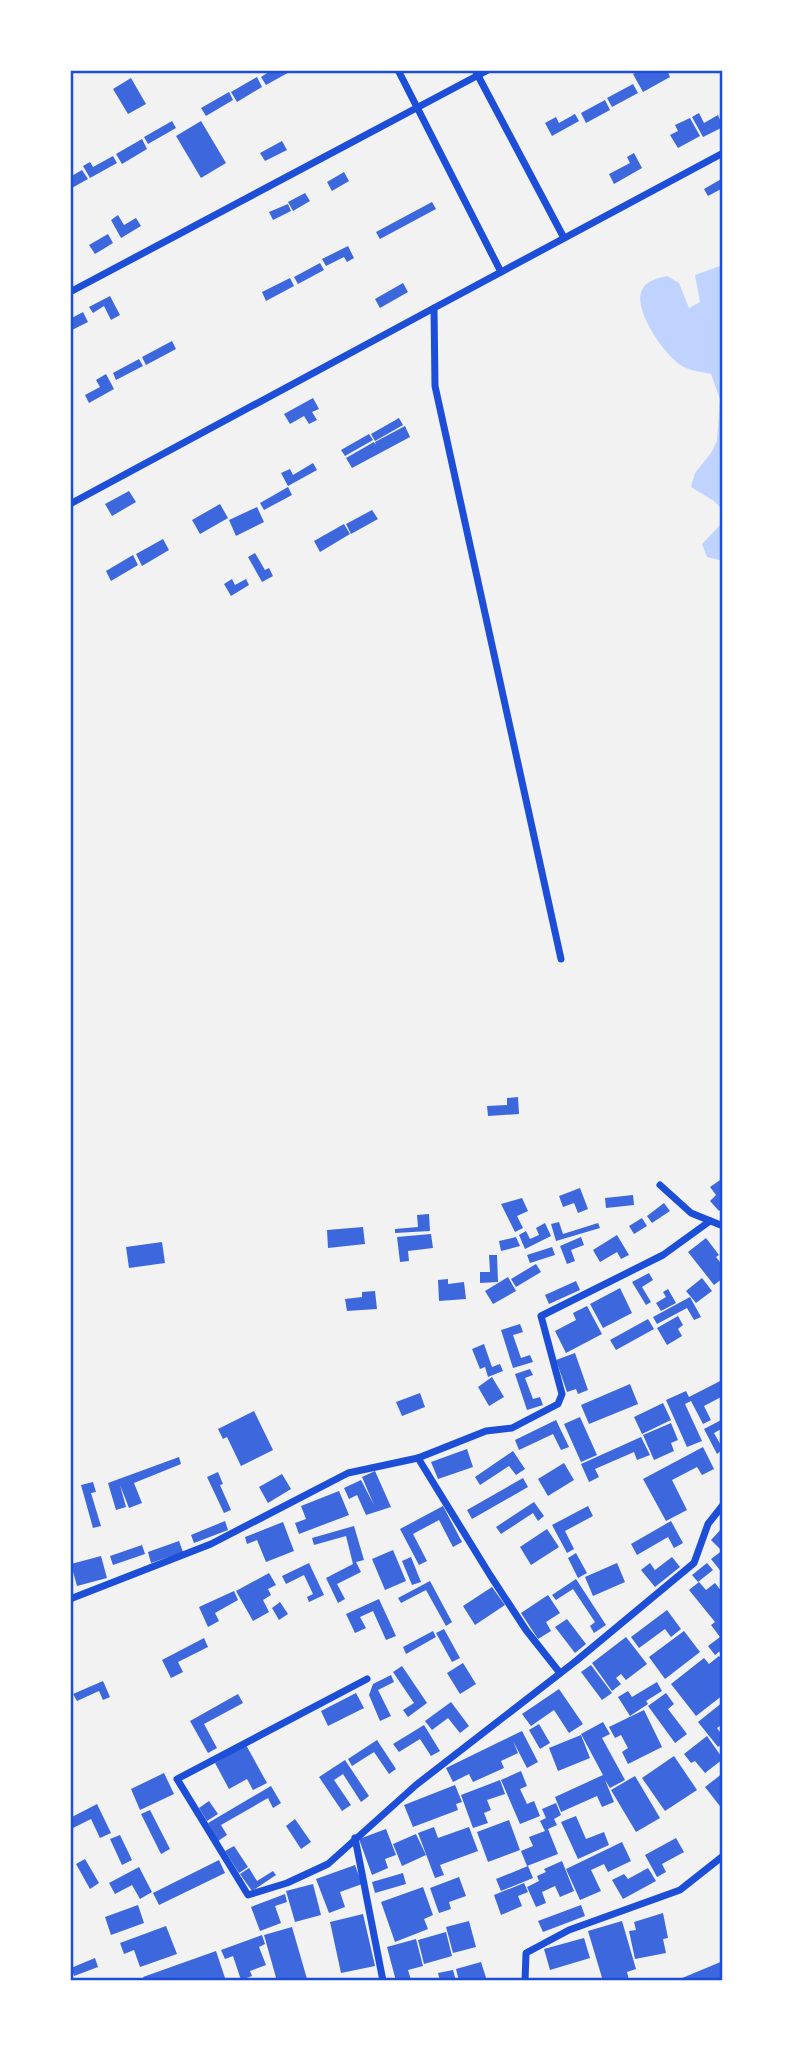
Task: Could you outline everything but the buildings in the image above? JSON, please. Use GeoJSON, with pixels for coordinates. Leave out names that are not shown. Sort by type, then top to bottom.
{"type":"FeatureCollection","features":[{"type":"Feature","properties":{"kind":"street"},"geometry":{"type":"LineString","coordinates":[[398,70],[500,272]]}},
{"type":"Feature","properties":{"kind":"street"},"geometry":{"type":"LineString","coordinates":[[70,292],[418,107],[476,73],[488,70]]}},
{"type":"Feature","properties":{"kind":"street"},"geometry":{"type":"LineString","coordinates":[[476,73],[564,238]]}},
{"type":"Feature","properties":{"kind":"street"},"geometry":{"type":"LineString","coordinates":[[70,504],[723,153]]}},
{"type":"Feature","properties":{"kind":"street"},"geometry":{"type":"LineString","coordinates":[[434,308],[435,386],[561,960]]}},
{"type":"Feature","properties":{"kind":"street"},"geometry":{"type":"LineString","coordinates":[[660,1185],[691,1213],[723,1226]]}},
{"type":"Feature","properties":{"kind":"street"},"geometry":{"type":"LineString","coordinates":[[70,1599],[211,1544],[348,1473],[418,1458],[486,1431],[512,1428],[558,1404],[562,1394],[541,1316],[663,1255],[710,1221]]}},
{"type":"Feature","properties":{"kind":"street"},"geometry":{"type":"LineString","coordinates":[[418,1458],[504,1597],[560,1673]]}},
{"type":"Feature","properties":{"kind":"street"},"geometry":{"type":"LineString","coordinates":[[367,1679],[177,1779],[248,1895],[287,1883],[328,1864],[416,1785],[560,1673],[694,1563],[708,1524],[723,1506]]}},
{"type":"Feature","properties":{"kind":"street"},"geometry":{"type":"LineString","coordinates":[[355,1838],[383,1981]]}},
{"type":"Feature","properties":{"kind":"street"},"geometry":{"type":"LineString","coordinates":[[525,1981],[526,1953],[569,1930],[680,1890],[723,1856]]}},
{"type":"Feature","properties":{"kind":"water"},"geometry":{"type":"Polygon","coordinates":[[[723,265],[723,510],[691,487],[695,473],[717,441],[720,399],[711,374],[687,368],[668,354],[646,319],[640,296],[648,283],[667,276],[679,283],[689,308],[700,302],[695,275],[723,265]]]}},
{"type":"Feature","properties":{"kind":"water"},"geometry":{"type":"Polygon","coordinates":[[[723,514],[723,561],[707,557],[702,544],[721,524],[723,514]]]}}]}
